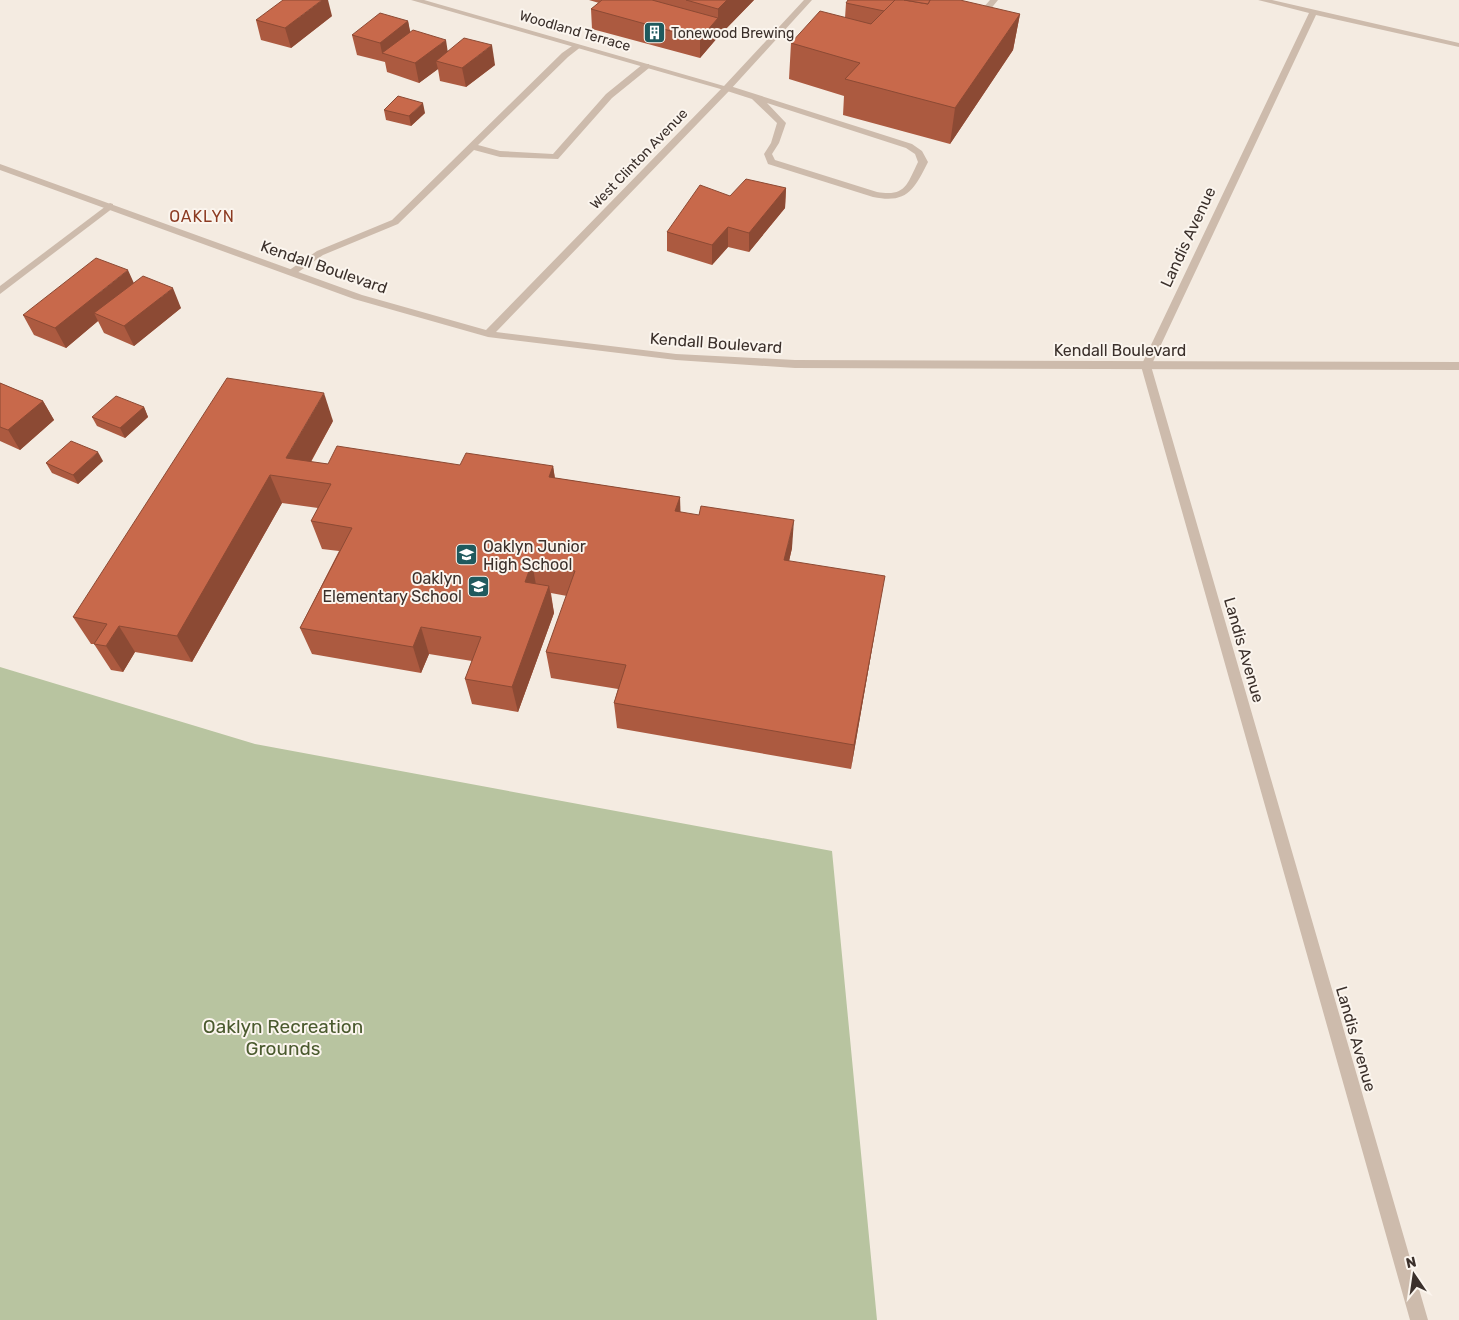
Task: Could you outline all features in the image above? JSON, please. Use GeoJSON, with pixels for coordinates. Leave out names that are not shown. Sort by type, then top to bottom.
{"type":"FeatureCollection","features":[{"type":"Feature","properties":{"kind":"street","name":"Woodland Terrace"},"geometry":{"type":"LineString","coordinates":[[415,0],[727,88],[909,146],[919,152],[923,162],[916,176],[901,195],[892,197],[876,195],[771,162],[768,154],[775,143],[782,123],[756,98]]}},
{"type":"Feature","properties":{"kind":"street","name":"West Clinton Avenue"},"geometry":{"type":"LineString","coordinates":[[488,334],[727,88],[808,0]]}},
{"type":"Feature","properties":{"kind":"street"},"geometry":{"type":"LineString","coordinates":[[972,27],[994,0]]}},
{"type":"Feature","properties":{"kind":"street"},"geometry":{"type":"LineString","coordinates":[[1262,0],[1459,45]]}},
{"type":"Feature","properties":{"kind":"street","name":"Landis Avenue"},"geometry":{"type":"LineString","coordinates":[[1313,12],[1146,366],[1420,1320]]}},
{"type":"Feature","properties":{"kind":"street"},"geometry":{"type":"LineString","coordinates":[[292,273],[320,253],[395,222],[565,55],[578,46]]}},
{"type":"Feature","properties":{"kind":"street"},"geometry":{"type":"LineString","coordinates":[[471,146],[500,154],[554,157],[608,96],[646,66]]}},
{"type":"Feature","properties":{"kind":"street","name":"Kendall Boulevard"},"geometry":{"type":"LineString","coordinates":[[0,167],[358,297],[488,334],[676,357],[795,364],[1459,366]]}},
{"type":"Feature","properties":{"kind":"street"},"geometry":{"type":"LineString","coordinates":[[0,291],[110,206]]}},
{"type":"Feature","properties":{"kind":"green space","name":"Oaklyn Recreation Grounds"},"geometry":{"type":"Polygon","coordinates":[[[0,667],[255,744],[832,851],[877,1320],[0,1320],[0,667]]]}},
{"type":"Feature","properties":{"kind":"building"},"geometry":{"type":"Polygon","coordinates":[[[283,0],[322,0],[285,28],[256,20],[283,0]]]}},
{"type":"Feature","properties":{"kind":"building"},"geometry":{"type":"Polygon","coordinates":[[[602,0],[652,0],[718,18],[700,39],[591,9],[602,0]]]}},
{"type":"Feature","properties":{"kind":"building"},"geometry":{"type":"Polygon","coordinates":[[[686,0],[727,0],[718,9],[686,0]]]}},
{"type":"Feature","properties":{"kind":"building"},"geometry":{"type":"Polygon","coordinates":[[[848,0],[895,0],[884,11],[846,3],[848,0]]]}},
{"type":"Feature","properties":{"kind":"building"},"geometry":{"type":"Polygon","coordinates":[[[895,0],[928,4],[930,0],[960,0],[1020,14],[955,108],[845,79],[860,63],[791,43],[820,11],[871,24],[895,0]]]}},
{"type":"Feature","properties":{"kind":"building"},"geometry":{"type":"Polygon","coordinates":[[[904,0],[930,0],[928,4],[904,0]]]}},
{"type":"Feature","properties":{"kind":"building"},"geometry":{"type":"Polygon","coordinates":[[[380,13],[408,21],[380,43],[352,35],[380,13]]]}},
{"type":"Feature","properties":{"kind":"building"},"geometry":{"type":"Polygon","coordinates":[[[413,30],[446,40],[415,63],[382,53],[413,30]]]}},
{"type":"Feature","properties":{"kind":"building"},"geometry":{"type":"Polygon","coordinates":[[[464,38],[492,45],[462,68],[436,61],[464,38]]]}},
{"type":"Feature","properties":{"kind":"building"},"geometry":{"type":"Polygon","coordinates":[[[398,96],[423,103],[409,116],[384,110],[398,96]]]}},
{"type":"Feature","properties":{"kind":"building"},"geometry":{"type":"Polygon","coordinates":[[[746,179],[786,188],[749,233],[728,227],[712,245],[667,232],[700,185],[730,196],[746,179]]]}},
{"type":"Feature","properties":{"kind":"building"},"geometry":{"type":"Polygon","coordinates":[[[96,258],[128,270],[55,328],[23,315],[96,258]]]}},
{"type":"Feature","properties":{"kind":"building"},"geometry":{"type":"Polygon","coordinates":[[[143,276],[173,288],[124,326],[94,313],[143,276]]]}},
{"type":"Feature","properties":{"kind":"building"},"geometry":{"type":"Polygon","coordinates":[[[227,378],[324,393],[286,458],[328,464],[337,446],[460,465],[466,453],[553,466],[549,477],[680,497],[675,511],[699,515],[701,506],[794,520],[784,560],[885,576],[854,745],[614,703],[626,665],[546,652],[575,571],[532,563],[525,582],[549,586],[512,687],[465,679],[481,637],[421,627],[413,647],[300,628],[352,528],[311,521],[331,484],[270,475],[177,636],[119,626],[106,646],[94,644],[107,624],[73,617],[227,378]]]}},
{"type":"Feature","properties":{"kind":"building"},"geometry":{"type":"Polygon","coordinates":[[[0,383],[43,401],[8,430],[0,427],[0,383]]]}},
{"type":"Feature","properties":{"kind":"building"},"geometry":{"type":"Polygon","coordinates":[[[116,396],[144,407],[120,428],[92,417],[116,396]]]}},
{"type":"Feature","properties":{"kind":"building"},"geometry":{"type":"Polygon","coordinates":[[[71,441],[98,452],[73,475],[46,463],[71,441]]]}},
{"type":"Feature","properties":{"kind":"place","name":"Tonewood Brewing"},"geometry":{"type":"Point","coordinates":[655,33]}},
{"type":"Feature","properties":{"kind":"place","name":"Oaklyn Junior High School"},"geometry":{"type":"Point","coordinates":[467,555]}},
{"type":"Feature","properties":{"kind":"place","name":"Oaklyn Elementary School"},"geometry":{"type":"Point","coordinates":[478,587]}},
{"type":"Feature","properties":{"kind":"district","name":"OAKLYN"},"geometry":{"type":"Point","coordinates":[202,216]}}]}
